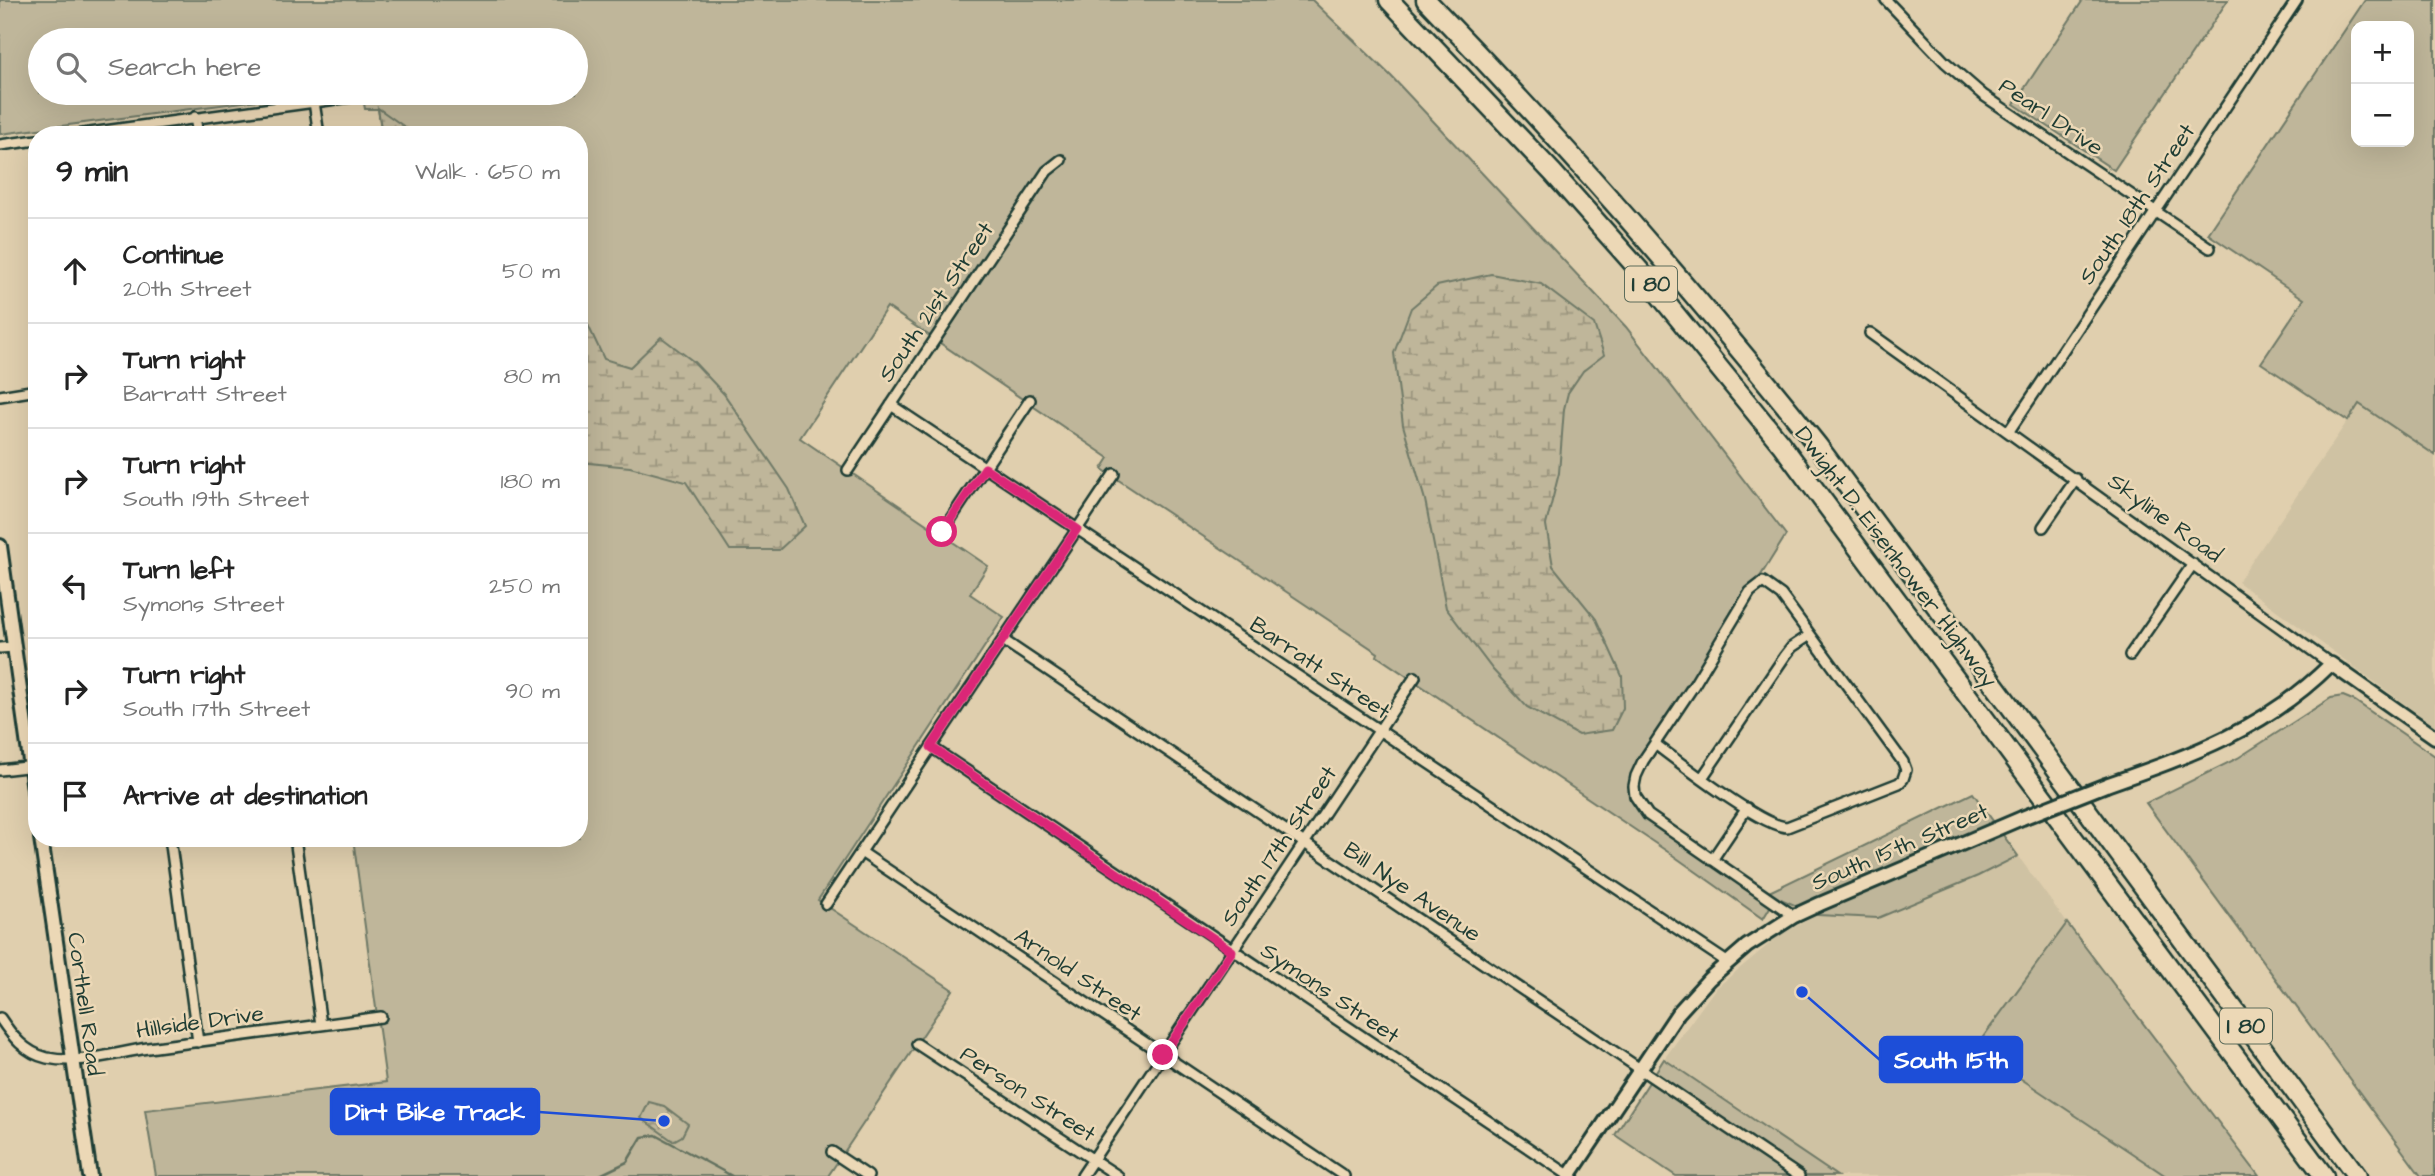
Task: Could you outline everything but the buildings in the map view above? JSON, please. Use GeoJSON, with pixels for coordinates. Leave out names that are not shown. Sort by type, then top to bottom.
{"type":"FeatureCollection","features":[{"type":"Feature","properties":{"kind":"highway","name":"Dwight D. Eisenhower Highway"},"geometry":{"type":"LineString","coordinates":[[1389,0],[1553,173],[1640,271],[1782,444],[2324,1176]]}},
{"type":"Feature","properties":{"kind":"highway","name":"Dwight D. Eisenhower Highway"},"geometry":{"type":"LineString","coordinates":[[1426,0],[1521,98],[1615,203],[1724,328],[1818,446],[2357,1176]]}},
{"type":"Feature","properties":{"kind":"main road"},"geometry":{"type":"LineString","coordinates":[[0,546],[28,731]]}},
{"type":"Feature","properties":{"kind":"main road","name":"Skyline Road"},"geometry":{"type":"LineString","coordinates":[[2331,664],[2435,737]]}},
{"type":"Feature","properties":{"kind":"main road","name":"South 15th Street"},"geometry":{"type":"LineString","coordinates":[[1570,1176],[1678,1013],[1746,946],[1794,916],[1857,887],[2022,818],[2192,754],[2243,730],[2294,698],[2331,664]]}},
{"type":"Feature","properties":{"kind":"main road","name":"Corthell Road"},"geometry":{"type":"LineString","coordinates":[[42,847],[90,1176]]}},
{"type":"Feature","properties":{"kind":"street","name":"Pearl Drive"},"geometry":{"type":"LineString","coordinates":[[1886,0],[1945,62],[1983,95],[2210,248]]}},
{"type":"Feature","properties":{"kind":"street","name":"South 18th Street"},"geometry":{"type":"LineString","coordinates":[[2009,431],[2297,0]]}},
{"type":"Feature","properties":{"kind":"street"},"geometry":{"type":"LineString","coordinates":[[135,126],[290,105]]}},
{"type":"Feature","properties":{"kind":"street"},"geometry":{"type":"LineString","coordinates":[[314,105],[318,126]]}},
{"type":"Feature","properties":{"kind":"street"},"geometry":{"type":"LineString","coordinates":[[195,117],[196,126]]}},
{"type":"Feature","properties":{"kind":"street"},"geometry":{"type":"LineString","coordinates":[[0,145],[28,141]]}},
{"type":"Feature","properties":{"kind":"street","name":"South 21st Street"},"geometry":{"type":"LineString","coordinates":[[848,470],[1047,171],[1061,160]]}},
{"type":"Feature","properties":{"kind":"street","name":"Skyline Road"},"geometry":{"type":"LineString","coordinates":[[1870,333],[2331,664]]}},
{"type":"Feature","properties":{"kind":"street"},"geometry":{"type":"LineString","coordinates":[[0,396],[28,391]]}},
{"type":"Feature","properties":{"kind":"street"},"geometry":{"type":"LineString","coordinates":[[942,532],[1030,400]]}},
{"type":"Feature","properties":{"kind":"street","name":"Barratt Street"},"geometry":{"type":"LineString","coordinates":[[891,405],[1727,962]]}},
{"type":"Feature","properties":{"kind":"street"},"geometry":{"type":"LineString","coordinates":[[826,904],[1114,474]]}},
{"type":"Feature","properties":{"kind":"street"},"geometry":{"type":"LineString","coordinates":[[2043,527],[2076,479]]}},
{"type":"Feature","properties":{"kind":"street"},"geometry":{"type":"LineString","coordinates":[[2130,655],[2193,565]]}},
{"type":"Feature","properties":{"kind":"street"},"geometry":{"type":"LineString","coordinates":[[1655,744],[1773,825],[1787,827],[1899,783],[1906,770],[1903,762],[1781,594],[1763,582],[1750,592],[1655,744],[1636,776],[1635,796],[1648,815],[1794,916]]}},
{"type":"Feature","properties":{"kind":"street"},"geometry":{"type":"LineString","coordinates":[[1702,778],[1785,656],[1792,647],[1810,635]]}},
{"type":"Feature","properties":{"kind":"street","name":"Bill Nye Avenue"},"geometry":{"type":"LineString","coordinates":[[1003,640],[1799,1176]]}},
{"type":"Feature","properties":{"kind":"street"},"geometry":{"type":"LineString","coordinates":[[0,648],[14,646]]}},
{"type":"Feature","properties":{"kind":"street","name":"South 17th Street"},"geometry":{"type":"LineString","coordinates":[[1082,1176],[1415,677]]}},
{"type":"Feature","properties":{"kind":"street","name":"Symons Street"},"geometry":{"type":"LineString","coordinates":[[931,747],[1570,1176]]}},
{"type":"Feature","properties":{"kind":"street"},"geometry":{"type":"LineString","coordinates":[[0,770],[28,768]]}},
{"type":"Feature","properties":{"kind":"street"},"geometry":{"type":"LineString","coordinates":[[1712,860],[1747,808]]}},
{"type":"Feature","properties":{"kind":"street"},"geometry":{"type":"LineString","coordinates":[[171,847],[198,1042]]}},
{"type":"Feature","properties":{"kind":"street"},"geometry":{"type":"LineString","coordinates":[[296,847],[321,1025]]}},
{"type":"Feature","properties":{"kind":"street","name":"Arnold Street"},"geometry":{"type":"LineString","coordinates":[[861,852],[1344,1176]]}},
{"type":"Feature","properties":{"kind":"street","name":"Hillside Drive"},"geometry":{"type":"LineString","coordinates":[[0,1018],[19,1043],[32,1052],[45,1058],[72,1062],[381,1017]]}},
{"type":"Feature","properties":{"kind":"street","name":"Person Street"},"geometry":{"type":"LineString","coordinates":[[918,1044],[1118,1176]]}},
{"type":"Feature","properties":{"kind":"street"},"geometry":{"type":"LineString","coordinates":[[832,1152],[868,1176]]}},
{"type":"Feature","properties":{"kind":"shaded area"},"geometry":{"type":"Polygon","coordinates":[[[2359,404],[2435,455],[2435,726],[2238,582],[2359,404]]]}},
{"type":"Feature","properties":{"kind":"shaded area"},"geometry":{"type":"Polygon","coordinates":[[[2018,856],[2067,923],[1976,1048],[2166,1176],[1837,1176],[1664,1059],[1715,989],[1781,934],[1818,915],[1878,918],[2018,856]]]}},
{"type":"Feature","properties":{"kind":"green space"},"geometry":{"type":"Polygon","coordinates":[[[0,0],[1312,0],[1391,76],[1626,327],[1786,535],[1636,776],[1640,806],[1767,893],[1973,793],[2018,856],[1878,918],[1818,915],[1776,897],[1763,919],[1377,656],[1378,653],[1102,469],[1109,458],[887,307],[800,438],[988,566],[970,594],[1004,617],[818,900],[953,990],[828,1176],[156,1176],[145,1110],[386,1082],[354,847],[588,847],[588,126],[381,126],[378,109],[365,109],[364,105],[588,105],[588,28],[28,28],[28,105],[220,105],[61,126],[28,126],[28,130],[0,134],[0,0]]]}},
{"type":"Feature","properties":{"kind":"green space"},"geometry":{"type":"Polygon","coordinates":[[[2083,0],[2228,0],[2114,170],[2014,104],[2083,0]]]}},
{"type":"Feature","properties":{"kind":"green space"},"geometry":{"type":"Polygon","coordinates":[[[2365,0],[2435,0],[2435,455],[2359,404],[2348,421],[2261,363],[2304,299],[2208,234],[2365,0]]]}},
{"type":"Feature","properties":{"kind":"green space"},"geometry":{"type":"Polygon","coordinates":[[[378,108],[403,126],[381,126],[378,108]]]}},
{"type":"Feature","properties":{"kind":"green space"},"geometry":{"type":"Polygon","coordinates":[[[1491,274],[1541,284],[1594,324],[1604,355],[1583,371],[1568,393],[1564,409],[1559,473],[1546,525],[1553,566],[1596,619],[1622,676],[1623,708],[1612,730],[1578,735],[1527,707],[1493,670],[1446,608],[1425,500],[1403,425],[1394,353],[1411,308],[1437,286],[1491,274]]]}},
{"type":"Feature","properties":{"kind":"green space"},"geometry":{"type":"Polygon","coordinates":[[[588,325],[604,359],[630,367],[661,337],[694,362],[724,394],[789,489],[805,526],[779,550],[730,550],[686,482],[630,467],[588,463],[588,325]]]}},
{"type":"Feature","properties":{"kind":"green space"},"geometry":{"type":"Polygon","coordinates":[[[2343,696],[2355,701],[2435,756],[2435,1176],[2421,1176],[2146,803],[2238,758],[2331,698],[2343,696]]]}},
{"type":"Feature","properties":{"kind":"green space"},"geometry":{"type":"Polygon","coordinates":[[[2067,923],[2259,1176],[2166,1176],[1975,1048],[2067,923]]]}},
{"type":"Feature","properties":{"kind":"green space"},"geometry":{"type":"Polygon","coordinates":[[[1664,1059],[1837,1176],[1676,1176],[1615,1135],[1664,1059]]]}},
{"type":"Feature","properties":{"kind":"green space"},"geometry":{"type":"Polygon","coordinates":[[[649,1102],[664,1106],[688,1124],[682,1136],[673,1141],[641,1118],[649,1102]]]}},
{"type":"Feature","properties":{"kind":"waterway"},"geometry":{"type":"LineString","coordinates":[[598,1176],[627,1162],[642,1137],[656,1135],[732,1176]]}},
{"type":"Feature","properties":{"kind":"place","name":"South 15th"},"geometry":{"type":"Point","coordinates":[1802,992]}},
{"type":"Feature","properties":{"kind":"place","name":"Dirt Bike Track"},"geometry":{"type":"Point","coordinates":[664,1121]}},
{"type":"Feature","properties":{"kind":"route"},"geometry":{"type":"LineString","coordinates":[[942,532],[985,468],[1077,529],[931,747],[1232,951],[1163,1055]]}}]}
